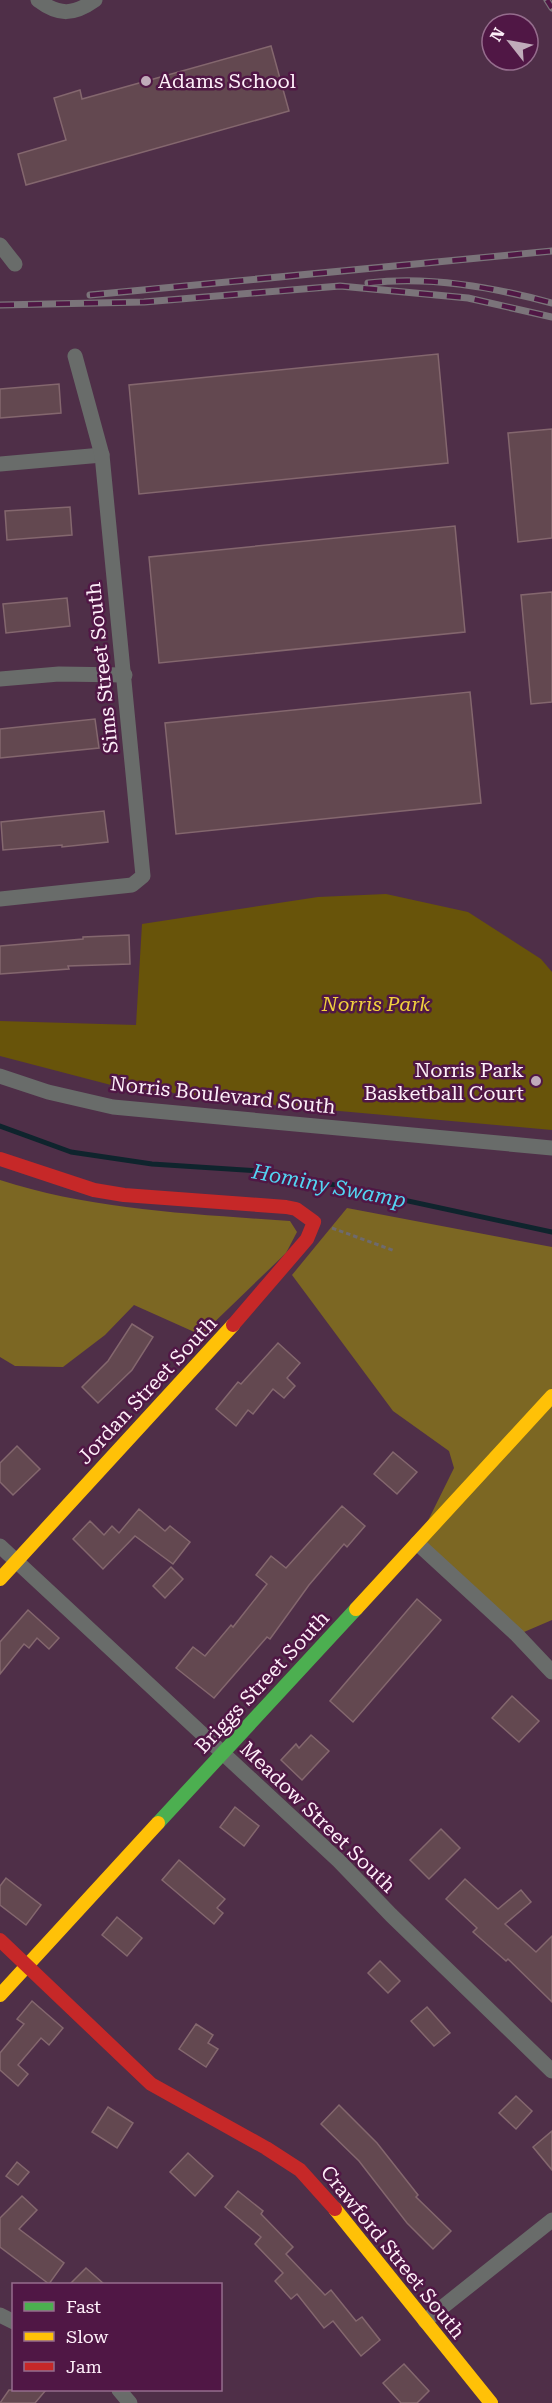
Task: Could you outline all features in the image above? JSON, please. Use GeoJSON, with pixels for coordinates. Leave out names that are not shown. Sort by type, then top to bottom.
{"type":"FeatureCollection","features":[{"type":"Feature","properties":{"kind":"street"},"geometry":{"type":"LineString","coordinates":[[38,0],[51,8],[68,13],[82,9],[95,0]]}},
{"type":"Feature","properties":{"kind":"street"},"geometry":{"type":"LineString","coordinates":[[0,245],[15,264]]}},
{"type":"Feature","properties":{"kind":"street","name":"Sims Street South"},"geometry":{"type":"LineString","coordinates":[[0,899],[132,885],[143,876],[102,454],[75,357]]}},
{"type":"Feature","properties":{"kind":"street"},"geometry":{"type":"LineString","coordinates":[[0,464],[102,454]]}},
{"type":"Feature","properties":{"kind":"street"},"geometry":{"type":"LineString","coordinates":[[0,680],[59,675],[125,675]]}},
{"type":"Feature","properties":{"kind":"street","name":"Norris Boulevard South"},"geometry":{"type":"LineString","coordinates":[[0,1076],[48,1092],[113,1107],[552,1148]]}},
{"type":"Feature","properties":{"kind":"street"},"geometry":{"type":"LineString","coordinates":[[0,1159],[84,1188],[124,1195],[285,1207],[296,1209],[314,1222]]}},
{"type":"Feature","properties":{"kind":"street","name":"Jordan Street South"},"geometry":{"type":"LineString","coordinates":[[0,1579],[249,1308],[307,1239],[314,1222]]}},
{"type":"Feature","properties":{"kind":"street","name":"Briggs Street South"},"geometry":{"type":"LineString","coordinates":[[0,1995],[552,1396]]}},
{"type":"Feature","properties":{"kind":"street"},"geometry":{"type":"LineString","coordinates":[[417,1543],[517,1635],[552,1672]]}},
{"type":"Feature","properties":{"kind":"street","name":"Meadow Street South"},"geometry":{"type":"LineString","coordinates":[[0,1546],[339,1861],[391,1915],[552,2071]]}},
{"type":"Feature","properties":{"kind":"street","name":"Crawford Street South"},"geometry":{"type":"LineString","coordinates":[[0,1941],[151,2084],[266,2148],[300,2170],[335,2209],[491,2403]]}},
{"type":"Feature","properties":{"kind":"street"},"geometry":{"type":"LineString","coordinates":[[425,2321],[552,2220]]}},
{"type":"Feature","properties":{"kind":"street"},"geometry":{"type":"LineString","coordinates":[[120,2391],[130,2403]]}},
{"type":"Feature","properties":{"kind":"path"},"geometry":{"type":"LineString","coordinates":[[314,1222],[395,1251]]}},
{"type":"Feature","properties":{"kind":"green space","name":"Norris Park"},"geometry":{"type":"Polygon","coordinates":[[[386,894],[468,912],[541,959],[552,972],[552,1130],[261,1104],[111,1085],[0,1056],[0,1021],[136,1025],[142,924],[318,897],[386,894]]]}},
{"type":"Feature","properties":{"kind":"shaded area"},"geometry":{"type":"Polygon","coordinates":[[[0,1180],[35,1190],[107,1204],[180,1213],[290,1221],[297,1232],[286,1253],[201,1335],[134,1305],[105,1335],[63,1367],[15,1366],[0,1357],[0,1180]]]}},
{"type":"Feature","properties":{"kind":"shaded area"},"geometry":{"type":"Polygon","coordinates":[[[347,1208],[552,1247],[552,1620],[517,1635],[417,1543],[454,1468],[449,1451],[393,1411],[292,1275],[347,1208]]]}},
{"type":"Feature","properties":{"kind":"building"},"geometry":{"type":"Polygon","coordinates":[[[271,46],[289,111],[26,185],[18,154],[66,140],[54,98],[80,90],[82,99],[271,46]]]}},
{"type":"Feature","properties":{"kind":"building"},"geometry":{"type":"Polygon","coordinates":[[[438,354],[448,463],[139,494],[129,385],[438,354]]]}},
{"type":"Feature","properties":{"kind":"building"},"geometry":{"type":"Polygon","coordinates":[[[59,384],[61,413],[0,418],[0,389],[59,384]]]}},
{"type":"Feature","properties":{"kind":"building"},"geometry":{"type":"Polygon","coordinates":[[[552,429],[552,538],[518,542],[508,433],[552,429]]]}},
{"type":"Feature","properties":{"kind":"building"},"geometry":{"type":"Polygon","coordinates":[[[70,507],[72,535],[7,540],[5,511],[70,507]]]}},
{"type":"Feature","properties":{"kind":"building"},"geometry":{"type":"Polygon","coordinates":[[[455,526],[465,632],[159,663],[149,557],[455,526]]]}},
{"type":"Feature","properties":{"kind":"building"},"geometry":{"type":"Polygon","coordinates":[[[552,592],[552,702],[531,704],[521,595],[552,592]]]}},
{"type":"Feature","properties":{"kind":"building"},"geometry":{"type":"Polygon","coordinates":[[[67,598],[70,626],[6,633],[3,604],[67,598]]]}},
{"type":"Feature","properties":{"kind":"building"},"geometry":{"type":"Polygon","coordinates":[[[470,692],[481,803],[176,834],[165,723],[470,692]]]}},
{"type":"Feature","properties":{"kind":"building"},"geometry":{"type":"Polygon","coordinates":[[[95,719],[99,748],[0,758],[0,729],[95,719]]]}},
{"type":"Feature","properties":{"kind":"building"},"geometry":{"type":"Polygon","coordinates":[[[104,811],[108,842],[3,850],[1,822],[104,811]]]}},
{"type":"Feature","properties":{"kind":"building"},"geometry":{"type":"Polygon","coordinates":[[[129,935],[130,964],[68,966],[69,969],[0,974],[0,946],[83,939],[83,937],[129,935]]]}},
{"type":"Feature","properties":{"kind":"building"},"geometry":{"type":"Polygon","coordinates":[[[132,1324],[153,1337],[132,1370],[98,1403],[82,1387],[108,1361],[132,1324]]]}},
{"type":"Feature","properties":{"kind":"building"},"geometry":{"type":"Polygon","coordinates":[[[278,1343],[300,1363],[287,1378],[295,1386],[284,1398],[273,1389],[253,1414],[248,1410],[236,1426],[216,1409],[238,1382],[241,1384],[278,1343]]]}},
{"type":"Feature","properties":{"kind":"building"},"geometry":{"type":"Polygon","coordinates":[[[17,1446],[40,1469],[13,1495],[0,1482],[0,1463],[17,1446]]]}},
{"type":"Feature","properties":{"kind":"building"},"geometry":{"type":"Polygon","coordinates":[[[393,1452],[417,1472],[397,1494],[374,1474],[393,1452]]]}},
{"type":"Feature","properties":{"kind":"building"},"geometry":{"type":"Polygon","coordinates":[[[342,1506],[365,1526],[347,1547],[344,1544],[309,1585],[270,1639],[267,1637],[214,1698],[176,1668],[193,1647],[205,1656],[231,1625],[233,1627],[267,1584],[256,1575],[271,1556],[286,1568],[342,1506]]]}},
{"type":"Feature","properties":{"kind":"building"},"geometry":{"type":"Polygon","coordinates":[[[139,1509],[165,1531],[170,1526],[190,1542],[173,1564],[135,1536],[103,1569],[73,1539],[90,1521],[104,1535],[112,1526],[119,1533],[139,1509]]]}},
{"type":"Feature","properties":{"kind":"building"},"geometry":{"type":"Polygon","coordinates":[[[171,1567],[183,1579],[165,1598],[153,1586],[171,1567]]]}},
{"type":"Feature","properties":{"kind":"building"},"geometry":{"type":"Polygon","coordinates":[[[417,1599],[441,1620],[353,1722],[330,1701],[417,1599]]]}},
{"type":"Feature","properties":{"kind":"building"},"geometry":{"type":"Polygon","coordinates":[[[28,1610],[59,1638],[49,1649],[37,1638],[29,1648],[24,1644],[0,1674],[0,1642],[28,1610]]]}},
{"type":"Feature","properties":{"kind":"building"},"geometry":{"type":"Polygon","coordinates":[[[512,1696],[539,1721],[519,1742],[492,1718],[512,1696]]]}},
{"type":"Feature","properties":{"kind":"building"},"geometry":{"type":"Polygon","coordinates":[[[311,1735],[329,1751],[302,1780],[281,1760],[296,1744],[299,1748],[311,1735]]]}},
{"type":"Feature","properties":{"kind":"building"},"geometry":{"type":"Polygon","coordinates":[[[235,1807],[259,1826],[244,1846],[220,1827],[235,1807]]]}},
{"type":"Feature","properties":{"kind":"building"},"geometry":{"type":"Polygon","coordinates":[[[441,1829],[460,1848],[429,1879],[410,1860],[441,1829]]]}},
{"type":"Feature","properties":{"kind":"building"},"geometry":{"type":"Polygon","coordinates":[[[179,1860],[225,1899],[217,1908],[223,1913],[214,1924],[162,1880],[179,1860]]]}},
{"type":"Feature","properties":{"kind":"building"},"geometry":{"type":"Polygon","coordinates":[[[6,1878],[41,1905],[26,1925],[0,1905],[0,1886],[6,1878]]]}},
{"type":"Feature","properties":{"kind":"building"},"geometry":{"type":"Polygon","coordinates":[[[465,1879],[498,1909],[521,1890],[531,1902],[505,1924],[536,1952],[552,1936],[552,2002],[508,1959],[506,1961],[473,1932],[477,1928],[446,1899],[465,1879]]]}},
{"type":"Feature","properties":{"kind":"building"},"geometry":{"type":"Polygon","coordinates":[[[117,1917],[142,1938],[127,1956],[102,1935],[117,1917]]]}},
{"type":"Feature","properties":{"kind":"building"},"geometry":{"type":"Polygon","coordinates":[[[380,1961],[400,1981],[388,1993],[368,1973],[380,1961]]]}},
{"type":"Feature","properties":{"kind":"building"},"geometry":{"type":"Polygon","coordinates":[[[32,2001],[63,2028],[49,2045],[41,2038],[18,2065],[28,2074],[18,2086],[0,2070],[0,2053],[24,2024],[17,2019],[32,2001]]]}},
{"type":"Feature","properties":{"kind":"building"},"geometry":{"type":"Polygon","coordinates":[[[427,2007],[450,2033],[434,2046],[411,2021],[427,2007]]]}},
{"type":"Feature","properties":{"kind":"building"},"geometry":{"type":"Polygon","coordinates":[[[196,2024],[213,2035],[208,2043],[218,2049],[206,2067],[179,2049],[196,2024]]]}},
{"type":"Feature","properties":{"kind":"building"},"geometry":{"type":"Polygon","coordinates":[[[516,2096],[532,2111],[516,2129],[499,2113],[516,2096]]]}},
{"type":"Feature","properties":{"kind":"building"},"geometry":{"type":"Polygon","coordinates":[[[339,2105],[377,2143],[418,2195],[416,2197],[451,2231],[433,2249],[407,2223],[359,2161],[321,2124],[339,2105]]]}},
{"type":"Feature","properties":{"kind":"building"},"geometry":{"type":"Polygon","coordinates":[[[108,2107],[133,2123],[117,2148],[92,2132],[108,2107]]]}},
{"type":"Feature","properties":{"kind":"building"},"geometry":{"type":"Polygon","coordinates":[[[552,2131],[552,2170],[533,2147],[552,2131]]]}},
{"type":"Feature","properties":{"kind":"building"},"geometry":{"type":"Polygon","coordinates":[[[188,2153],[213,2176],[195,2196],[170,2172],[188,2153]]]}},
{"type":"Feature","properties":{"kind":"building"},"geometry":{"type":"Polygon","coordinates":[[[17,2162],[29,2172],[18,2185],[6,2176],[17,2162]]]}},
{"type":"Feature","properties":{"kind":"building"},"geometry":{"type":"Polygon","coordinates":[[[238,2191],[263,2211],[261,2214],[293,2247],[286,2254],[325,2295],[331,2290],[356,2321],[362,2317],[380,2340],[361,2356],[333,2321],[324,2328],[297,2294],[291,2299],[275,2281],[283,2273],[255,2244],[261,2237],[225,2207],[238,2191]]]}},
{"type":"Feature","properties":{"kind":"building"},"geometry":{"type":"Polygon","coordinates":[[[22,2196],[37,2210],[19,2229],[64,2263],[50,2283],[0,2247],[0,2218],[22,2196]]]}},
{"type":"Feature","properties":{"kind":"building"},"geometry":{"type":"Polygon","coordinates":[[[86,2268],[103,2283],[71,2283],[86,2268]]]}},
{"type":"Feature","properties":{"kind":"building"},"geometry":{"type":"Polygon","coordinates":[[[404,2364],[429,2391],[417,2403],[401,2403],[383,2383],[404,2364]]]}},
{"type":"Feature","properties":{"kind":"building"},"geometry":{"type":"Polygon","coordinates":[[[9,2390],[45,2391],[35,2403],[0,2403],[9,2390]]]}},
{"type":"Feature","properties":{"kind":"waterway","name":"Hominy Swamp"},"geometry":{"type":"LineString","coordinates":[[0,1126],[71,1152],[152,1164],[274,1172],[552,1232]]}},
{"type":"Feature","properties":{"kind":"railway"},"geometry":{"type":"LineString","coordinates":[[547,0],[552,8]]}},
{"type":"Feature","properties":{"kind":"railway"},"geometry":{"type":"LineString","coordinates":[[90,295],[552,251]]}},
{"type":"Feature","properties":{"kind":"railway"},"geometry":{"type":"LineString","coordinates":[[368,283],[414,281],[461,284],[552,303]]}},
{"type":"Feature","properties":{"kind":"railway"},"geometry":{"type":"LineString","coordinates":[[0,305],[144,302],[340,286],[468,298],[552,317]]}},
{"type":"Feature","properties":{"kind":"traffic: fast"},"geometry":{"type":"LineString","coordinates":[[158,1823],[356,1609]]}},
{"type":"Feature","properties":{"kind":"traffic: slow"},"geometry":{"type":"LineString","coordinates":[[0,1579],[233,1325]]}},
{"type":"Feature","properties":{"kind":"traffic: slow"},"geometry":{"type":"LineString","coordinates":[[356,1609],[552,1396]]}},
{"type":"Feature","properties":{"kind":"traffic: slow"},"geometry":{"type":"LineString","coordinates":[[0,1995],[158,1823]]}},
{"type":"Feature","properties":{"kind":"traffic: slow"},"geometry":{"type":"LineString","coordinates":[[335,2209],[491,2403]]}},
{"type":"Feature","properties":{"kind":"traffic: jam"},"geometry":{"type":"LineString","coordinates":[[0,1159],[94,1190],[124,1195],[286,1207],[296,1209],[314,1222],[307,1239],[233,1325]]}},
{"type":"Feature","properties":{"kind":"traffic: jam"},"geometry":{"type":"LineString","coordinates":[[0,1940],[151,2084],[266,2148],[300,2170],[335,2209]]}},
{"type":"Feature","properties":{"kind":"place","name":"Adams School"},"geometry":{"type":"Point","coordinates":[146,81]}},
{"type":"Feature","properties":{"kind":"place","name":"Norris Park Basketball Court"},"geometry":{"type":"Point","coordinates":[536,1081]}}]}
